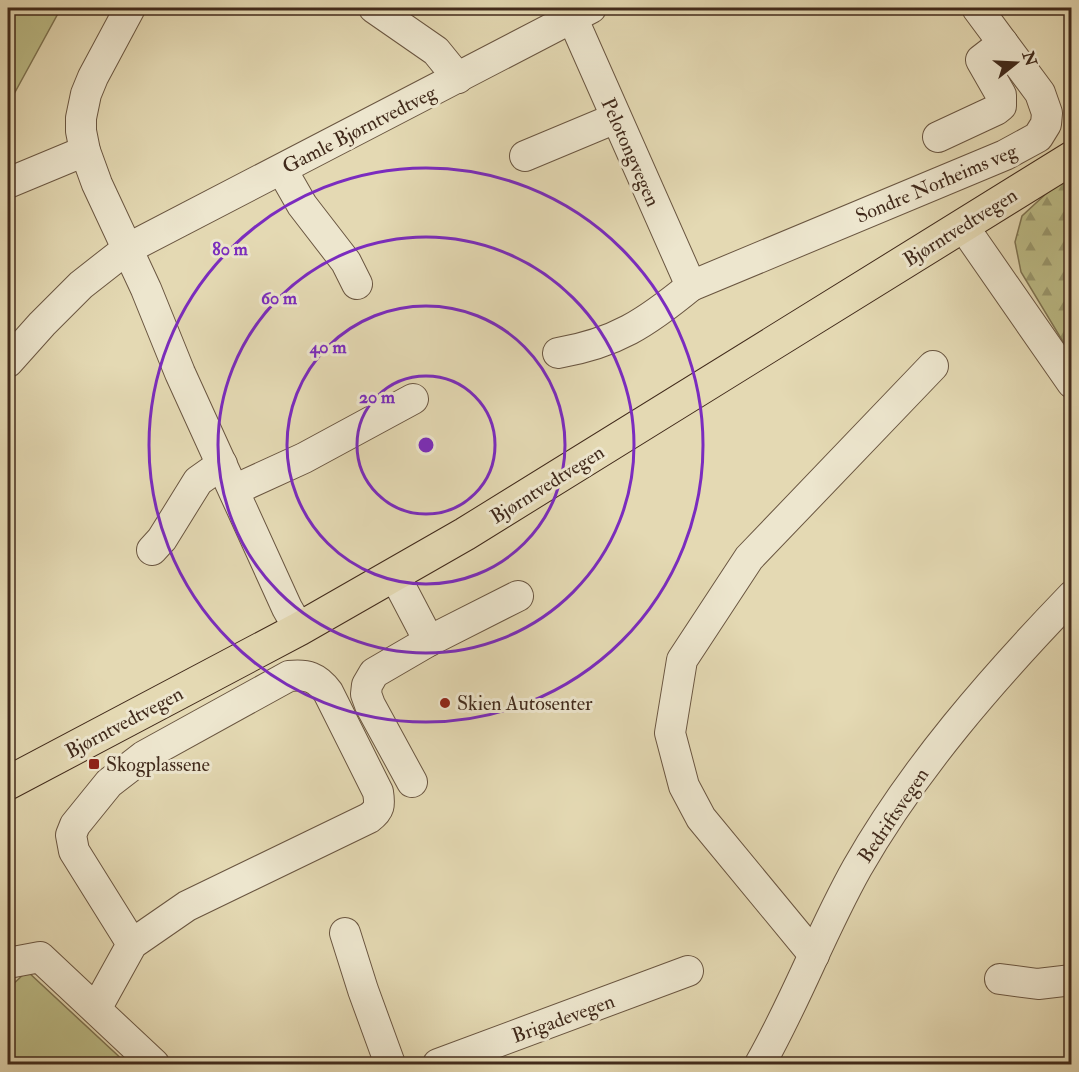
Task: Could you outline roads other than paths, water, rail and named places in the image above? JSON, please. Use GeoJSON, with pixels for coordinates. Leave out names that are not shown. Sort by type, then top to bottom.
{"type":"FeatureCollection","features":[{"type":"Feature","properties":{"kind":"main road","name":"Bjørntvedtvegen"},"geometry":{"type":"LineString","coordinates":[[8,783],[395,576],[1071,158]]}},
{"type":"Feature","properties":{"kind":"street"},"geometry":{"type":"LineString","coordinates":[[130,8],[86,94],[81,118],[85,151],[97,183],[228,477],[287,608],[299,628]]}},
{"type":"Feature","properties":{"kind":"street"},"geometry":{"type":"LineString","coordinates":[[374,8],[435,51],[458,78]]}},
{"type":"Feature","properties":{"kind":"street","name":"Sondre Norheims veg"},"geometry":{"type":"LineString","coordinates":[[558,353],[586,348],[627,332],[662,310],[691,286],[1005,155],[1038,137],[1046,124],[1047,113],[1040,93],[977,8]]}},
{"type":"Feature","properties":{"kind":"street","name":"Gamle Bjørntvedtveg"},"geometry":{"type":"LineString","coordinates":[[8,362],[81,285],[127,249],[581,12]]}},
{"type":"Feature","properties":{"kind":"street","name":"Pelotongvegen"},"geometry":{"type":"LineString","coordinates":[[581,12],[616,118],[691,286]]}},
{"type":"Feature","properties":{"kind":"street"},"geometry":{"type":"LineString","coordinates":[[938,137],[1000,106],[1002,95],[981,60],[1003,43]]}},
{"type":"Feature","properties":{"kind":"street"},"geometry":{"type":"LineString","coordinates":[[525,156],[616,118]]}},
{"type":"Feature","properties":{"kind":"street"},"geometry":{"type":"LineString","coordinates":[[8,183],[85,151]]}},
{"type":"Feature","properties":{"kind":"street"},"geometry":{"type":"LineString","coordinates":[[282,170],[302,205],[346,262],[357,284]]}},
{"type":"Feature","properties":{"kind":"street"},"geometry":{"type":"LineString","coordinates":[[963,226],[1071,383]]}},
{"type":"Feature","properties":{"kind":"street"},"geometry":{"type":"LineString","coordinates":[[814,955],[700,818],[684,786],[670,733],[682,660],[749,558],[933,366]]}},
{"type":"Feature","properties":{"kind":"street"},"geometry":{"type":"LineString","coordinates":[[153,550],[198,481],[228,477],[304,458],[413,399]]}},
{"type":"Feature","properties":{"kind":"street"},"geometry":{"type":"LineString","coordinates":[[395,576],[429,641]]}},
{"type":"Feature","properties":{"kind":"street"},"geometry":{"type":"LineString","coordinates":[[412,782],[370,705],[366,694],[367,685],[374,673],[429,641],[518,596]]}},
{"type":"Feature","properties":{"kind":"street","name":"Bedriftsvegen"},"geometry":{"type":"LineString","coordinates":[[760,1065],[858,867],[906,792],[1018,652],[1071,596]]}},
{"type":"Feature","properties":{"kind":"street"},"geometry":{"type":"LineString","coordinates":[[96,1009],[132,944],[187,906],[369,818],[377,812],[380,804],[378,792],[328,692],[320,682],[310,676],[289,676],[144,756],[109,783],[75,825],[71,835],[74,852],[132,944]]}},
{"type":"Feature","properties":{"kind":"street"},"geometry":{"type":"LineString","coordinates":[[345,933],[390,1065]]}},
{"type":"Feature","properties":{"kind":"street"},"geometry":{"type":"LineString","coordinates":[[8,963],[40,957],[154,1065]]}},
{"type":"Feature","properties":{"kind":"street","name":"Brigadevegen"},"geometry":{"type":"LineString","coordinates":[[438,1065],[688,971]]}},
{"type":"Feature","properties":{"kind":"street"},"geometry":{"type":"LineString","coordinates":[[1000,979],[1038,984],[1071,980]]}},
{"type":"Feature","properties":{"kind":"place","name":"Skien Autosenter"},"geometry":{"type":"Point","coordinates":[445,703]}},
{"type":"Feature","properties":{"kind":"place","name":"Skogplassene"},"geometry":{"type":"Point","coordinates":[94,764]}}]}
